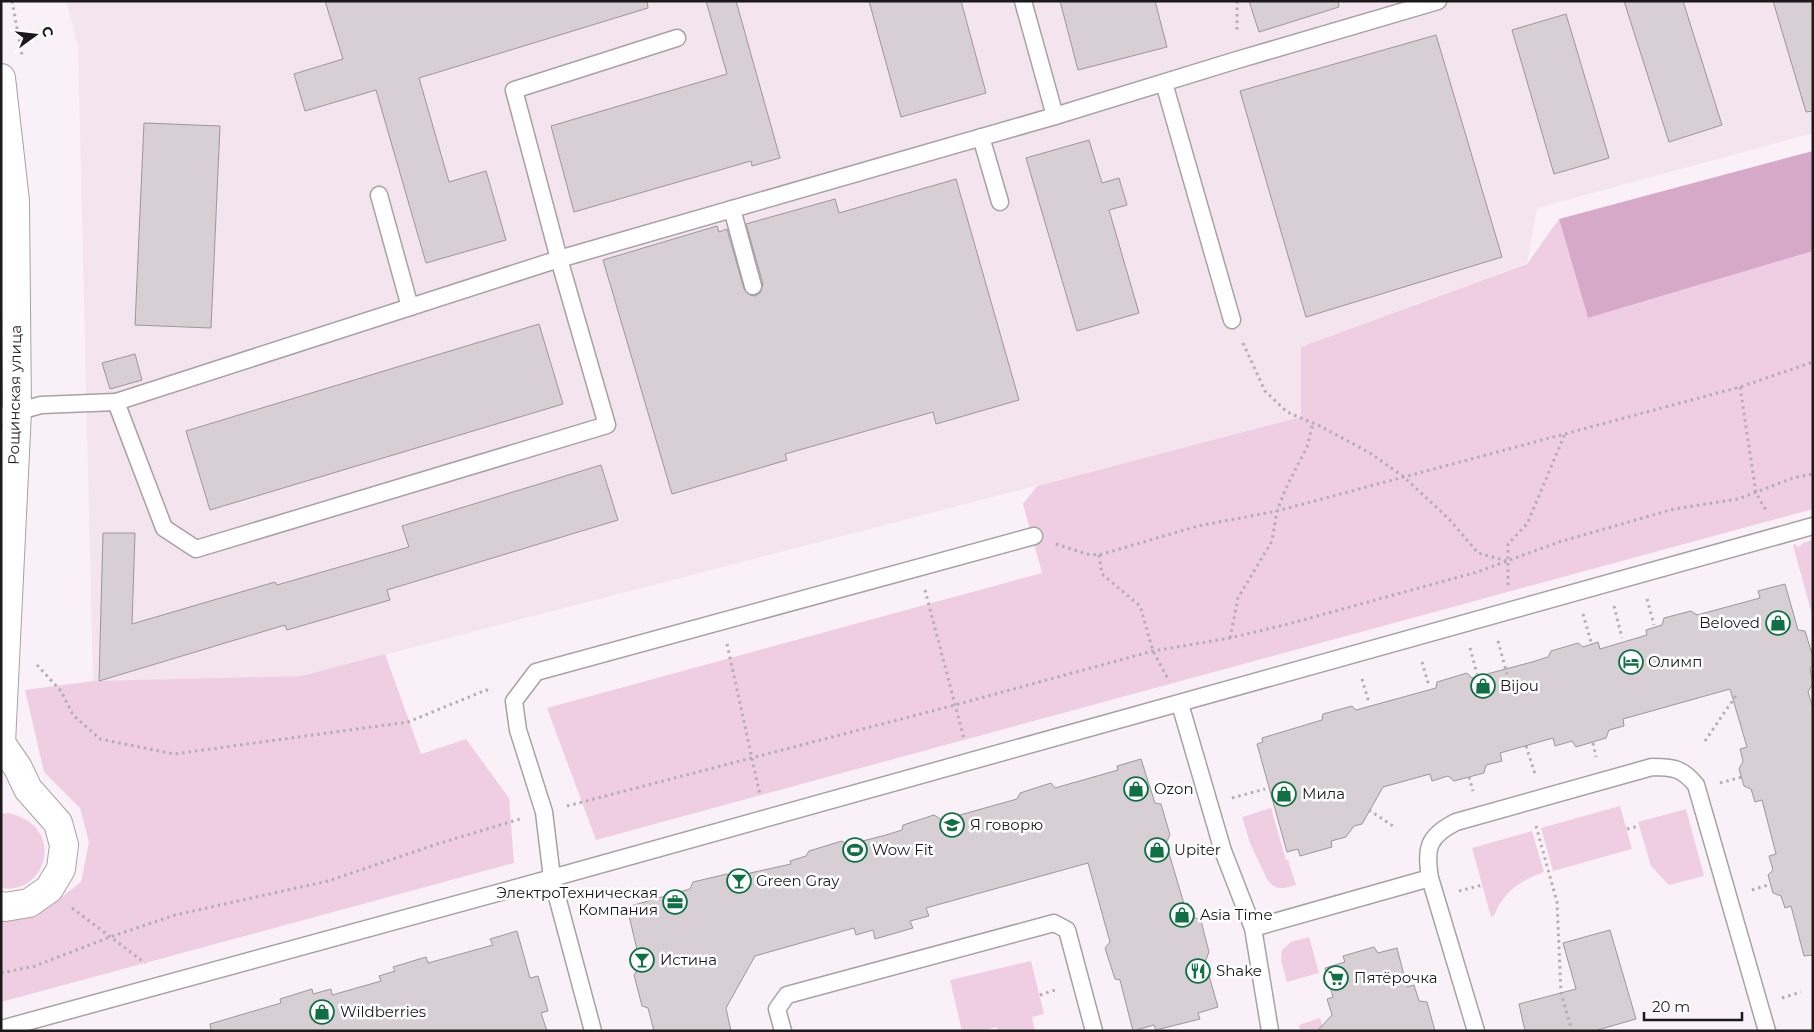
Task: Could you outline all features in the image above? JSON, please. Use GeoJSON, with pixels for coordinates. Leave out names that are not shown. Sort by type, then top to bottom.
{"type":"FeatureCollection","features":[{"type":"Feature","properties":{"kind":"street","name":"Рощинская улица"},"geometry":{"type":"LineString","coordinates":[[1,78],[15,201],[1,743],[18,768],[28,789],[58,824],[64,845],[61,869],[49,889],[29,903],[1,906]]}},
{"type":"Feature","properties":{"kind":"lane"},"geometry":{"type":"LineString","coordinates":[[1023,1],[1054,116]]}},
{"type":"Feature","properties":{"kind":"lane"},"geometry":{"type":"LineString","coordinates":[[9,413],[41,405],[116,402],[559,259],[981,138],[1438,1]]}},
{"type":"Feature","properties":{"kind":"lane"},"geometry":{"type":"LineString","coordinates":[[116,402],[164,528],[196,549],[607,424],[559,259],[514,90],[677,38]]}},
{"type":"Feature","properties":{"kind":"lane"},"geometry":{"type":"LineString","coordinates":[[1164,82],[1232,320]]}},
{"type":"Feature","properties":{"kind":"lane"},"geometry":{"type":"LineString","coordinates":[[981,138],[1000,202]]}},
{"type":"Feature","properties":{"kind":"lane"},"geometry":{"type":"LineString","coordinates":[[379,195],[410,307]]}},
{"type":"Feature","properties":{"kind":"lane"},"geometry":{"type":"LineString","coordinates":[[732,209],[753,286]]}},
{"type":"Feature","properties":{"kind":"lane"},"geometry":{"type":"LineString","coordinates":[[1,1029],[1180,704],[1813,526]]}},
{"type":"Feature","properties":{"kind":"lane"},"geometry":{"type":"LineString","coordinates":[[593,1031],[552,878],[544,812],[518,730],[514,701],[536,672],[1034,536]]}},
{"type":"Feature","properties":{"kind":"lane"},"geometry":{"type":"LineString","coordinates":[[1180,704],[1223,851],[1253,928],[1270,1031]]}},
{"type":"Feature","properties":{"kind":"lane"},"geometry":{"type":"LineString","coordinates":[[1476,1031],[1430,878],[1427,858],[1432,841],[1442,829],[1456,822],[1652,767],[1670,767],[1686,773],[1696,785],[1762,1030]]}},
{"type":"Feature","properties":{"kind":"lane"},"geometry":{"type":"LineString","coordinates":[[1253,928],[1430,878]]}},
{"type":"Feature","properties":{"kind":"lane"},"geometry":{"type":"LineString","coordinates":[[783,1031],[777,1009],[788,995],[1054,923],[1067,930],[1094,1031]]}},
{"type":"Feature","properties":{"kind":"path"},"geometry":{"type":"LineString","coordinates":[[1237,1],[1237,60]]}},
{"type":"Feature","properties":{"kind":"path"},"geometry":{"type":"LineString","coordinates":[[1232,320],[1265,390],[1287,412],[1370,453],[1404,477],[1449,519],[1478,553],[1508,561]]}},
{"type":"Feature","properties":{"kind":"path"},"geometry":{"type":"LineString","coordinates":[[1034,536],[1087,554],[1099,555],[1198,526],[1277,511],[1740,387],[1813,362]]}},
{"type":"Feature","properties":{"kind":"path"},"geometry":{"type":"LineString","coordinates":[[1740,387],[1756,493],[1780,535]]}},
{"type":"Feature","properties":{"kind":"path"},"geometry":{"type":"LineString","coordinates":[[1230,638],[1238,598],[1272,541],[1277,511],[1286,488],[1307,447],[1312,423]]}},
{"type":"Feature","properties":{"kind":"path"},"geometry":{"type":"LineString","coordinates":[[1508,611],[1508,544],[1528,524],[1565,434]]}},
{"type":"Feature","properties":{"kind":"path"},"geometry":{"type":"LineString","coordinates":[[1,973],[35,966],[110,937],[175,915],[328,881],[437,844],[544,812],[955,705],[1153,651],[1230,638],[1288,624],[1477,572],[1559,542],[1674,509],[1738,499],[1793,478],[1813,474]]}},
{"type":"Feature","properties":{"kind":"path"},"geometry":{"type":"LineString","coordinates":[[1099,555],[1102,574],[1140,606],[1153,651],[1180,704]]}},
{"type":"Feature","properties":{"kind":"path"},"geometry":{"type":"LineString","coordinates":[[919,567],[970,761]]}},
{"type":"Feature","properties":{"kind":"path"},"geometry":{"type":"LineString","coordinates":[[1646,596],[1654,625]]}},
{"type":"Feature","properties":{"kind":"path"},"geometry":{"type":"LineString","coordinates":[[1614,605],[1622,638]]}},
{"type":"Feature","properties":{"kind":"path"},"geometry":{"type":"LineString","coordinates":[[1583,614],[1591,642]]}},
{"type":"Feature","properties":{"kind":"path"},"geometry":{"type":"LineString","coordinates":[[721,622],[766,818]]}},
{"type":"Feature","properties":{"kind":"path"},"geometry":{"type":"LineString","coordinates":[[1497,638],[1507,674]]}},
{"type":"Feature","properties":{"kind":"path"},"geometry":{"type":"LineString","coordinates":[[1470,645],[1477,674]]}},
{"type":"Feature","properties":{"kind":"path"},"geometry":{"type":"LineString","coordinates":[[1422,659],[1429,686]]}},
{"type":"Feature","properties":{"kind":"path"},"geometry":{"type":"LineString","coordinates":[[34,661],[62,691],[73,715],[100,739],[174,754],[408,722],[486,690],[514,701]]}},
{"type":"Feature","properties":{"kind":"path"},"geometry":{"type":"LineString","coordinates":[[1361,676],[1369,703]]}},
{"type":"Feature","properties":{"kind":"path"},"geometry":{"type":"LineString","coordinates":[[1705,741],[1737,694]]}},
{"type":"Feature","properties":{"kind":"path"},"geometry":{"type":"LineString","coordinates":[[1593,743],[1598,761]]}},
{"type":"Feature","properties":{"kind":"path"},"geometry":{"type":"LineString","coordinates":[[1526,746],[1536,778]]}},
{"type":"Feature","properties":{"kind":"path"},"geometry":{"type":"LineString","coordinates":[[1469,777],[1475,796]]}},
{"type":"Feature","properties":{"kind":"path"},"geometry":{"type":"LineString","coordinates":[[1717,784],[1742,777]]}},
{"type":"Feature","properties":{"kind":"path"},"geometry":{"type":"LineString","coordinates":[[1232,798],[1265,789]]}},
{"type":"Feature","properties":{"kind":"path"},"geometry":{"type":"LineString","coordinates":[[1529,802],[1557,902],[1561,993],[1572,1031]]}},
{"type":"Feature","properties":{"kind":"path"},"geometry":{"type":"LineString","coordinates":[[1369,810],[1396,828]]}},
{"type":"Feature","properties":{"kind":"path"},"geometry":{"type":"LineString","coordinates":[[1627,829],[1639,826]]}},
{"type":"Feature","properties":{"kind":"path"},"geometry":{"type":"LineString","coordinates":[[1747,891],[1771,884]]}},
{"type":"Feature","properties":{"kind":"path"},"geometry":{"type":"LineString","coordinates":[[49,889],[169,982]]}},
{"type":"Feature","properties":{"kind":"path"},"geometry":{"type":"LineString","coordinates":[[1777,999],[1801,992]]}},
{"type":"Feature","properties":{"kind":"shaded area"},"geometry":{"type":"Polygon","coordinates":[[[66,1],[1813,1],[1813,133],[1537,208],[1527,263],[1301,347],[1301,417],[302,676],[93,681],[78,45],[66,1]]]}},
{"type":"Feature","properties":{"kind":"shaded area"},"geometry":{"type":"Polygon","coordinates":[[[1813,151],[1813,251],[1588,318],[1559,219],[1813,151]]]}},
{"type":"Feature","properties":{"kind":"shaded area"},"geometry":{"type":"Polygon","coordinates":[[[1559,219],[1588,318],[1813,251],[1813,509],[596,840],[547,708],[1042,573],[1023,504],[1037,486],[1301,417],[1301,347],[1527,264],[1559,219]]]}},
{"type":"Feature","properties":{"kind":"shaded area"},"geometry":{"type":"Polygon","coordinates":[[[1813,540],[1813,618],[1793,545],[1796,544],[1797,547],[1802,545],[1802,543],[1813,540]]]}},
{"type":"Feature","properties":{"kind":"shaded area"},"geometry":{"type":"Polygon","coordinates":[[[385,654],[421,754],[466,739],[509,798],[514,863],[1,1002],[1,914],[53,904],[81,882],[89,842],[80,808],[44,772],[25,690],[93,681],[302,676],[385,654]]]}},
{"type":"Feature","properties":{"kind":"shaded area"},"geometry":{"type":"Polygon","coordinates":[[[1620,806],[1632,849],[1553,871],[1541,828],[1620,806]]]}},
{"type":"Feature","properties":{"kind":"shaded area"},"geometry":{"type":"Polygon","coordinates":[[[1271,808],[1286,860],[1288,860],[1296,885],[1281,888],[1271,884],[1250,843],[1242,817],[1271,808]]]}},
{"type":"Feature","properties":{"kind":"shaded area"},"geometry":{"type":"Polygon","coordinates":[[[1686,809],[1704,876],[1669,885],[1651,866],[1638,822],[1686,809]]]}},
{"type":"Feature","properties":{"kind":"shaded area"},"geometry":{"type":"Polygon","coordinates":[[[8,813],[27,820],[39,831],[44,845],[44,858],[39,871],[30,881],[17,888],[1,888],[1,814],[8,813]]]}},
{"type":"Feature","properties":{"kind":"shaded area"},"geometry":{"type":"Polygon","coordinates":[[[1532,831],[1544,872],[1520,883],[1514,888],[1502,900],[1494,916],[1491,917],[1472,848],[1532,831]]]}},
{"type":"Feature","properties":{"kind":"shaded area"},"geometry":{"type":"Polygon","coordinates":[[[1309,937],[1319,973],[1287,982],[1281,960],[1282,950],[1291,942],[1309,937]]]}},
{"type":"Feature","properties":{"kind":"shaded area"},"geometry":{"type":"Polygon","coordinates":[[[1031,961],[1044,1014],[1032,1017],[1035,1031],[998,1031],[997,1027],[982,1031],[962,1031],[950,980],[1031,961]]]}},
{"type":"Feature","properties":{"kind":"shaded area"},"geometry":{"type":"Polygon","coordinates":[[[1320,1018],[1324,1031],[1300,1031],[1299,1025],[1320,1018]]]}},
{"type":"Feature","properties":{"kind":"building"},"geometry":{"type":"Polygon","coordinates":[[[325,1],[647,1],[648,8],[419,78],[449,182],[486,171],[506,240],[426,263],[376,90],[305,111],[294,74],[343,59],[325,1]]]}},
{"type":"Feature","properties":{"kind":"building"},"geometry":{"type":"Polygon","coordinates":[[[706,1],[736,1],[780,158],[752,166],[751,161],[574,212],[551,126],[727,74],[706,1]]]}},
{"type":"Feature","properties":{"kind":"building"},"geometry":{"type":"Polygon","coordinates":[[[869,1],[961,1],[986,93],[901,117],[869,1]]]}},
{"type":"Feature","properties":{"kind":"building"},"geometry":{"type":"Polygon","coordinates":[[[1060,1],[1155,1],[1167,47],[1078,70],[1060,1]]]}},
{"type":"Feature","properties":{"kind":"building"},"geometry":{"type":"Polygon","coordinates":[[[1249,1],[1338,1],[1339,7],[1259,32],[1249,1]]]}},
{"type":"Feature","properties":{"kind":"building"},"geometry":{"type":"Polygon","coordinates":[[[1624,1],[1683,1],[1722,125],[1669,142],[1624,1]]]}},
{"type":"Feature","properties":{"kind":"building"},"geometry":{"type":"Polygon","coordinates":[[[1773,1],[1813,1],[1813,111],[1806,112],[1773,1]]]}},
{"type":"Feature","properties":{"kind":"building"},"geometry":{"type":"Polygon","coordinates":[[[1566,14],[1609,158],[1554,174],[1512,30],[1566,14]]]}},
{"type":"Feature","properties":{"kind":"building"},"geometry":{"type":"Polygon","coordinates":[[[1436,35],[1502,257],[1306,317],[1240,91],[1436,35]]]}},
{"type":"Feature","properties":{"kind":"building"},"geometry":{"type":"Polygon","coordinates":[[[144,123],[220,126],[211,328],[135,325],[144,123]]]}},
{"type":"Feature","properties":{"kind":"building"},"geometry":{"type":"Polygon","coordinates":[[[1089,140],[1102,183],[1119,178],[1127,205],[1109,210],[1139,313],[1077,331],[1026,158],[1089,140]]]}},
{"type":"Feature","properties":{"kind":"building"},"geometry":{"type":"Polygon","coordinates":[[[956,179],[1019,400],[936,424],[933,412],[785,454],[787,460],[672,494],[603,260],[717,226],[719,232],[727,229],[744,289],[750,295],[755,296],[760,293],[763,284],[746,224],[835,199],[839,213],[956,179]]]}},
{"type":"Feature","properties":{"kind":"building"},"geometry":{"type":"Polygon","coordinates":[[[539,324],[563,404],[210,510],[186,431],[539,324]]]}},
{"type":"Feature","properties":{"kind":"building"},"geometry":{"type":"Polygon","coordinates":[[[135,354],[142,380],[110,389],[102,363],[135,354]]]}},
{"type":"Feature","properties":{"kind":"building"},"geometry":{"type":"Polygon","coordinates":[[[601,465],[618,520],[387,590],[390,600],[287,630],[285,625],[99,681],[103,533],[135,533],[132,624],[275,582],[277,585],[409,547],[402,526],[601,465]]]}},
{"type":"Feature","properties":{"kind":"building"},"geometry":{"type":"Polygon","coordinates":[[[1785,584],[1798,630],[1805,631],[1813,657],[1813,665],[1810,668],[1813,683],[1808,692],[1813,708],[1813,955],[1804,956],[1791,906],[1785,908],[1781,896],[1773,893],[1768,875],[1773,870],[1769,856],[1776,854],[1762,800],[1755,802],[1751,789],[1744,786],[1739,769],[1743,761],[1740,749],[1747,747],[1730,689],[1623,719],[1624,726],[1609,730],[1606,738],[1576,747],[1572,741],[1555,746],[1553,738],[1500,753],[1502,761],[1486,765],[1484,773],[1454,781],[1448,776],[1432,781],[1430,774],[1383,787],[1362,824],[1354,826],[1346,837],[1331,841],[1332,847],[1300,856],[1298,849],[1287,852],[1257,744],[1263,742],[1262,738],[1322,720],[1323,714],[1352,706],[1356,710],[1436,688],[1437,682],[1467,673],[1472,678],[1532,662],[1548,657],[1551,651],[1578,643],[1583,647],[1598,642],[1600,649],[1647,635],[1646,630],[1662,625],[1664,618],[1691,611],[1697,615],[1760,598],[1758,591],[1785,584]]]}},
{"type":"Feature","properties":{"kind":"building"},"geometry":{"type":"Polygon","coordinates":[[[1141,759],[1155,803],[1161,804],[1170,835],[1166,843],[1184,904],[1188,903],[1192,916],[1201,921],[1209,952],[1205,962],[1218,1007],[1198,1013],[1200,1019],[1156,1030],[1154,1025],[1133,1031],[1120,980],[1115,979],[1105,948],[1110,942],[1088,863],[926,908],[929,916],[910,921],[913,928],[875,939],[873,930],[856,935],[854,928],[755,956],[726,1008],[731,1031],[654,1031],[648,1008],[642,1006],[634,975],[637,971],[633,955],[638,954],[627,907],[690,889],[693,882],[727,874],[732,877],[791,864],[790,861],[806,856],[809,851],[842,841],[847,845],[886,835],[902,830],[903,825],[934,815],[942,820],[1017,799],[1020,793],[1051,783],[1055,788],[1118,770],[1117,766],[1141,759]]]}},
{"type":"Feature","properties":{"kind":"building"},"geometry":{"type":"Polygon","coordinates":[[[1610,930],[1636,1019],[1594,1031],[1525,1031],[1519,1004],[1576,989],[1563,943],[1610,930]]]}},
{"type":"Feature","properties":{"kind":"building"},"geometry":{"type":"Polygon","coordinates":[[[517,931],[530,978],[538,976],[548,1011],[541,1013],[547,1031],[211,1031],[210,1024],[281,1003],[280,999],[312,989],[313,994],[331,989],[332,995],[381,981],[379,976],[395,971],[393,967],[426,957],[428,963],[493,945],[490,939],[517,931]]]}},
{"type":"Feature","properties":{"kind":"building"},"geometry":{"type":"Polygon","coordinates":[[[1374,947],[1378,953],[1397,948],[1407,987],[1414,985],[1419,1001],[1427,1002],[1435,1031],[1317,1031],[1332,1015],[1327,999],[1333,997],[1325,968],[1345,962],[1343,956],[1374,947]]]}},
{"type":"Feature","properties":{"kind":"place","name":"Beloved"},"geometry":{"type":"Point","coordinates":[1778,623]}},
{"type":"Feature","properties":{"kind":"place","name":"Олимп"},"geometry":{"type":"Point","coordinates":[1631,662]}},
{"type":"Feature","properties":{"kind":"place","name":"Bijou"},"geometry":{"type":"Point","coordinates":[1483,686]}},
{"type":"Feature","properties":{"kind":"place","name":"Ozon"},"geometry":{"type":"Point","coordinates":[1136,789]}},
{"type":"Feature","properties":{"kind":"place","name":"Мила"},"geometry":{"type":"Point","coordinates":[1284,794]}},
{"type":"Feature","properties":{"kind":"place","name":"Я говорю"},"geometry":{"type":"Point","coordinates":[952,825]}},
{"type":"Feature","properties":{"kind":"place","name":"Wow Fit"},"geometry":{"type":"Point","coordinates":[855,850]}},
{"type":"Feature","properties":{"kind":"place","name":"Upiter"},"geometry":{"type":"Point","coordinates":[1157,850]}},
{"type":"Feature","properties":{"kind":"place","name":"Green Gray"},"geometry":{"type":"Point","coordinates":[739,881]}},
{"type":"Feature","properties":{"kind":"place","name":"ЭлектроТехническая Компания"},"geometry":{"type":"Point","coordinates":[675,902]}},
{"type":"Feature","properties":{"kind":"place","name":"Asia Time"},"geometry":{"type":"Point","coordinates":[1182,915]}},
{"type":"Feature","properties":{"kind":"place","name":"Истина"},"geometry":{"type":"Point","coordinates":[642,960]}},
{"type":"Feature","properties":{"kind":"place","name":"Shake"},"geometry":{"type":"Point","coordinates":[1198,971]}},
{"type":"Feature","properties":{"kind":"place","name":"Пятёрочка"},"geometry":{"type":"Point","coordinates":[1336,978]}},
{"type":"Feature","properties":{"kind":"place","name":"Wildberries"},"geometry":{"type":"Point","coordinates":[322,1012]}}]}
